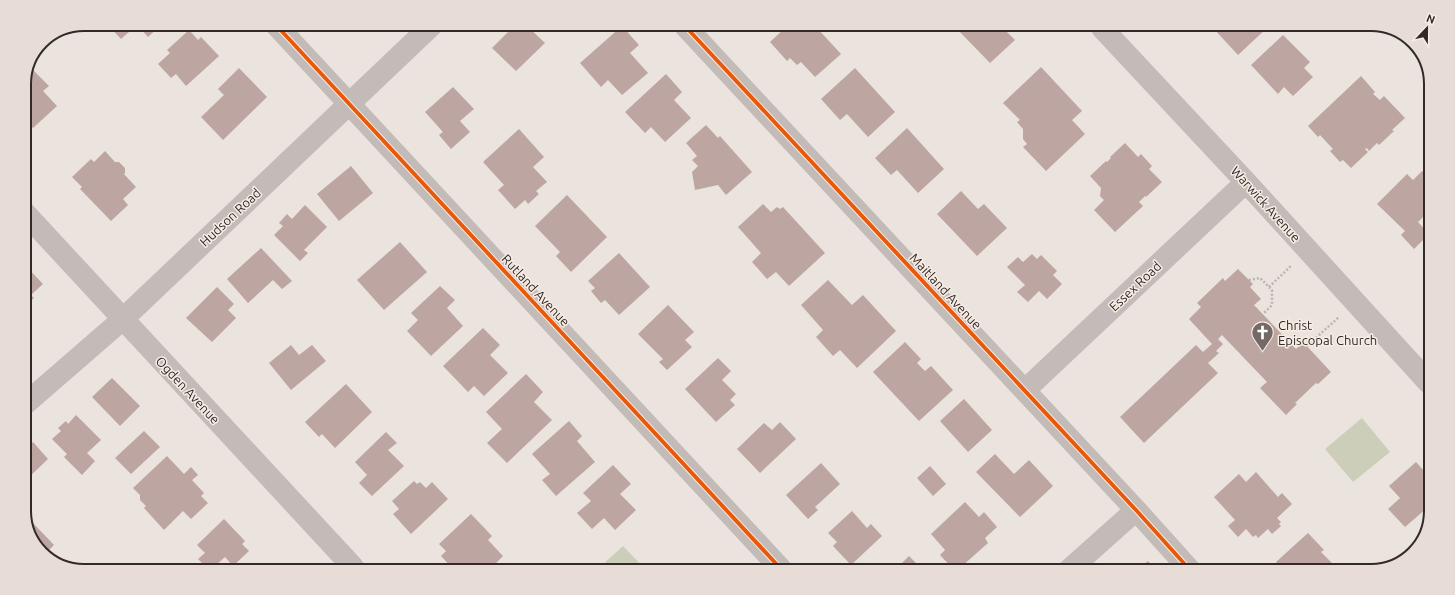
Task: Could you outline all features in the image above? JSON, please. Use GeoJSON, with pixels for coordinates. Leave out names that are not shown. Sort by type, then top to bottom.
{"type":"FeatureCollection","features":[{"type":"Feature","properties":{"kind":"street","name":"Rutland Avenue"},"geometry":{"type":"LineString","coordinates":[[282,31],[777,564]]}},
{"type":"Feature","properties":{"kind":"street","name":"Hudson Road"},"geometry":{"type":"LineString","coordinates":[[31,399],[123,319],[426,31]]}},
{"type":"Feature","properties":{"kind":"street","name":"Maitland Avenue"},"geometry":{"type":"LineString","coordinates":[[690,31],[1025,390],[1185,564]]}},
{"type":"Feature","properties":{"kind":"street","name":"Warwick Avenue"},"geometry":{"type":"LineString","coordinates":[[1105,31],[1246,182],[1424,378]]}},
{"type":"Feature","properties":{"kind":"street","name":"Essex Road"},"geometry":{"type":"LineString","coordinates":[[1025,390],[1246,182]]}},
{"type":"Feature","properties":{"kind":"street","name":"Ogden Avenue"},"geometry":{"type":"LineString","coordinates":[[31,220],[349,564]]}},
{"type":"Feature","properties":{"kind":"street"},"geometry":{"type":"LineString","coordinates":[[1075,564],[1136,510]]}},
{"type":"Feature","properties":{"kind":"path"},"geometry":{"type":"LineString","coordinates":[[1269,287],[1308,250]]}},
{"type":"Feature","properties":{"kind":"path"},"geometry":{"type":"LineString","coordinates":[[1249,280],[1260,278],[1272,290],[1272,305],[1263,314]]}},
{"type":"Feature","properties":{"kind":"path"},"geometry":{"type":"LineString","coordinates":[[1307,346],[1356,302]]}},
{"type":"Feature","properties":{"kind":"green space"},"geometry":{"type":"Polygon","coordinates":[[[1362,418],[1390,452],[1353,482],[1325,449],[1362,418]]]}},
{"type":"Feature","properties":{"kind":"green space"},"geometry":{"type":"Polygon","coordinates":[[[623,546],[640,564],[603,564],[623,546]]]}},
{"type":"Feature","properties":{"kind":"building"},"geometry":{"type":"Polygon","coordinates":[[[114,31],[130,31],[121,39],[114,31]]]}},
{"type":"Feature","properties":{"kind":"building"},"geometry":{"type":"Polygon","coordinates":[[[142,31],[154,31],[148,37],[142,31]]]}},
{"type":"Feature","properties":{"kind":"building"},"geometry":{"type":"Polygon","coordinates":[[[188,31],[190,31],[198,40],[201,37],[219,56],[186,86],[176,74],[171,78],[158,64],[170,53],[167,50],[188,31]]]}},
{"type":"Feature","properties":{"kind":"building"},"geometry":{"type":"Polygon","coordinates":[[[509,31],[532,31],[545,43],[516,71],[492,48],[509,31]]]}},
{"type":"Feature","properties":{"kind":"building"},"geometry":{"type":"Polygon","coordinates":[[[616,31],[626,31],[639,45],[630,53],[648,73],[622,95],[608,80],[601,87],[580,63],[616,31]]]}},
{"type":"Feature","properties":{"kind":"building"},"geometry":{"type":"Polygon","coordinates":[[[782,31],[820,31],[841,54],[815,77],[801,62],[797,65],[790,58],[787,61],[770,42],[782,31]]]}},
{"type":"Feature","properties":{"kind":"building"},"geometry":{"type":"Polygon","coordinates":[[[959,31],[1006,31],[1015,40],[990,63],[959,31]]]}},
{"type":"Feature","properties":{"kind":"building"},"geometry":{"type":"Polygon","coordinates":[[[1216,31],[1264,31],[1238,55],[1216,31]]]}},
{"type":"Feature","properties":{"kind":"building"},"geometry":{"type":"Polygon","coordinates":[[[1283,35],[1310,62],[1304,68],[1313,77],[1293,96],[1284,87],[1278,94],[1251,65],[1283,35]]]}},
{"type":"Feature","properties":{"kind":"building"},"geometry":{"type":"Polygon","coordinates":[[[1041,67],[1082,111],[1072,120],[1085,134],[1046,171],[1023,147],[1027,144],[1023,139],[1023,129],[1017,122],[1020,120],[1003,103],[1041,67]]]}},
{"type":"Feature","properties":{"kind":"building"},"geometry":{"type":"Polygon","coordinates":[[[239,68],[267,97],[223,140],[201,117],[224,95],[218,89],[239,68]]]}},
{"type":"Feature","properties":{"kind":"building"},"geometry":{"type":"Polygon","coordinates":[[[855,68],[895,112],[868,137],[847,114],[840,120],[821,99],[855,68]]]}},
{"type":"Feature","properties":{"kind":"building"},"geometry":{"type":"Polygon","coordinates":[[[33,70],[49,86],[43,91],[57,106],[33,128],[31,126],[31,84],[33,70]]]}},
{"type":"Feature","properties":{"kind":"building"},"geometry":{"type":"Polygon","coordinates":[[[666,74],[682,92],[674,100],[691,118],[665,142],[651,127],[645,133],[625,112],[666,74]]]}},
{"type":"Feature","properties":{"kind":"building"},"geometry":{"type":"Polygon","coordinates":[[[1361,76],[1375,92],[1373,94],[1380,100],[1384,96],[1405,118],[1379,145],[1377,143],[1369,151],[1367,148],[1365,149],[1368,152],[1351,168],[1343,160],[1340,162],[1330,151],[1333,149],[1320,135],[1318,137],[1308,126],[1361,76]]]}},
{"type":"Feature","properties":{"kind":"building"},"geometry":{"type":"Polygon","coordinates":[[[453,87],[474,109],[460,121],[470,132],[451,149],[439,135],[443,132],[425,112],[453,87]]]}},
{"type":"Feature","properties":{"kind":"building"},"geometry":{"type":"Polygon","coordinates":[[[706,125],[718,138],[720,136],[752,172],[726,195],[718,185],[695,190],[692,172],[698,166],[692,160],[697,156],[686,143],[706,125]]]}},
{"type":"Feature","properties":{"kind":"building"},"geometry":{"type":"Polygon","coordinates":[[[907,128],[944,169],[918,193],[897,170],[891,175],[875,158],[907,128]]]}},
{"type":"Feature","properties":{"kind":"building"},"geometry":{"type":"Polygon","coordinates":[[[519,129],[544,157],[533,167],[547,182],[536,191],[539,194],[528,204],[525,200],[515,209],[498,190],[504,185],[483,162],[519,129]]]}},
{"type":"Feature","properties":{"kind":"building"},"geometry":{"type":"Polygon","coordinates":[[[1125,143],[1138,157],[1141,154],[1152,166],[1149,169],[1162,182],[1139,202],[1143,206],[1115,232],[1094,210],[1104,200],[1100,196],[1101,188],[1090,176],[1106,161],[1107,162],[1111,158],[1110,157],[1125,143]]]}},
{"type":"Feature","properties":{"kind":"building"},"geometry":{"type":"Polygon","coordinates":[[[105,151],[115,162],[119,162],[125,168],[124,174],[136,187],[123,199],[128,205],[111,221],[80,189],[82,187],[72,177],[91,159],[94,162],[105,151]]]}},
{"type":"Feature","properties":{"kind":"building"},"geometry":{"type":"Polygon","coordinates":[[[351,166],[373,193],[339,221],[317,194],[351,166]]]}},
{"type":"Feature","properties":{"kind":"building"},"geometry":{"type":"Polygon","coordinates":[[[1422,171],[1424,173],[1424,216],[1418,222],[1424,229],[1424,239],[1414,249],[1401,235],[1405,231],[1377,204],[1407,174],[1413,180],[1422,171]]]}},
{"type":"Feature","properties":{"kind":"building"},"geometry":{"type":"Polygon","coordinates":[[[961,191],[978,209],[984,204],[1007,228],[977,256],[937,214],[961,191]]]}},
{"type":"Feature","properties":{"kind":"building"},"geometry":{"type":"Polygon","coordinates":[[[567,195],[607,237],[571,272],[556,256],[560,252],[535,226],[567,195]]]}},
{"type":"Feature","properties":{"kind":"building"},"geometry":{"type":"Polygon","coordinates":[[[763,204],[771,212],[777,207],[780,209],[783,207],[825,253],[789,286],[776,272],[767,279],[752,262],[761,253],[738,227],[763,204]]]}},
{"type":"Feature","properties":{"kind":"building"},"geometry":{"type":"Polygon","coordinates":[[[305,205],[327,227],[304,250],[308,253],[300,261],[274,235],[283,226],[279,223],[287,214],[292,219],[305,205]]]}},
{"type":"Feature","properties":{"kind":"building"},"geometry":{"type":"Polygon","coordinates":[[[400,242],[427,272],[384,310],[357,280],[400,242]]]}},
{"type":"Feature","properties":{"kind":"building"},"geometry":{"type":"Polygon","coordinates":[[[261,248],[292,281],[282,289],[273,280],[248,303],[227,279],[261,248]]]}},
{"type":"Feature","properties":{"kind":"building"},"geometry":{"type":"Polygon","coordinates":[[[619,253],[650,287],[619,315],[605,300],[601,303],[591,291],[595,288],[588,281],[619,253]]]}},
{"type":"Feature","properties":{"kind":"building"},"geometry":{"type":"Polygon","coordinates":[[[1032,254],[1037,259],[1041,255],[1057,271],[1053,275],[1062,284],[1047,299],[1039,291],[1028,302],[1017,292],[1025,285],[1007,267],[1018,257],[1023,262],[1032,254]]]}},
{"type":"Feature","properties":{"kind":"building"},"geometry":{"type":"Polygon","coordinates":[[[1238,269],[1253,284],[1250,287],[1261,299],[1254,305],[1296,349],[1303,342],[1331,372],[1318,384],[1316,383],[1295,403],[1297,404],[1286,415],[1260,388],[1267,382],[1222,335],[1218,339],[1223,344],[1216,351],[1219,353],[1208,363],[1218,373],[1144,443],[1120,417],[1196,345],[1203,352],[1212,344],[1189,319],[1201,307],[1197,303],[1223,278],[1225,281],[1238,269]]]}},
{"type":"Feature","properties":{"kind":"building"},"geometry":{"type":"Polygon","coordinates":[[[31,271],[43,284],[31,295],[31,271]]]}},
{"type":"Feature","properties":{"kind":"building"},"geometry":{"type":"Polygon","coordinates":[[[828,280],[852,305],[863,295],[896,331],[857,368],[840,350],[833,356],[816,337],[823,330],[801,305],[828,280]]]}},
{"type":"Feature","properties":{"kind":"building"},"geometry":{"type":"Polygon","coordinates":[[[440,286],[455,300],[447,308],[463,326],[431,356],[407,331],[418,320],[411,313],[440,286]]]}},
{"type":"Feature","properties":{"kind":"building"},"geometry":{"type":"Polygon","coordinates":[[[217,287],[234,304],[228,310],[236,318],[212,342],[186,318],[217,287]]]}},
{"type":"Feature","properties":{"kind":"building"},"geometry":{"type":"Polygon","coordinates":[[[668,305],[694,332],[685,340],[692,347],[667,370],[659,362],[663,359],[638,334],[668,305]]]}},
{"type":"Feature","properties":{"kind":"building"},"geometry":{"type":"Polygon","coordinates":[[[483,328],[500,345],[490,355],[508,373],[484,396],[474,386],[468,392],[443,366],[483,328]]]}},
{"type":"Feature","properties":{"kind":"building"},"geometry":{"type":"Polygon","coordinates":[[[905,342],[921,359],[917,363],[925,371],[931,366],[953,390],[919,421],[873,372],[905,342]]]}},
{"type":"Feature","properties":{"kind":"building"},"geometry":{"type":"Polygon","coordinates":[[[291,345],[299,355],[312,345],[326,361],[291,390],[269,363],[291,345]]]}},
{"type":"Feature","properties":{"kind":"building"},"geometry":{"type":"Polygon","coordinates":[[[718,358],[731,371],[722,380],[736,394],[730,400],[735,405],[716,422],[685,389],[718,358]]]}},
{"type":"Feature","properties":{"kind":"building"},"geometry":{"type":"Polygon","coordinates":[[[526,374],[543,392],[534,402],[552,420],[507,463],[487,443],[502,429],[486,412],[526,374]]]}},
{"type":"Feature","properties":{"kind":"building"},"geometry":{"type":"Polygon","coordinates":[[[112,378],[140,406],[120,426],[92,397],[112,378]]]}},
{"type":"Feature","properties":{"kind":"building"},"geometry":{"type":"Polygon","coordinates":[[[346,384],[372,412],[335,448],[322,434],[319,437],[305,422],[346,384]]]}},
{"type":"Feature","properties":{"kind":"building"},"geometry":{"type":"Polygon","coordinates":[[[964,399],[992,430],[968,452],[940,421],[964,399]]]}},
{"type":"Feature","properties":{"kind":"building"},"geometry":{"type":"Polygon","coordinates":[[[76,415],[101,440],[87,453],[95,461],[82,475],[64,457],[67,454],[52,439],[61,431],[58,428],[66,421],[68,424],[76,415]]]}},
{"type":"Feature","properties":{"kind":"building"},"geometry":{"type":"Polygon","coordinates":[[[569,421],[582,436],[577,441],[595,462],[556,496],[542,480],[550,474],[532,454],[569,421]]]}},
{"type":"Feature","properties":{"kind":"building"},"geometry":{"type":"Polygon","coordinates":[[[780,422],[796,439],[760,473],[737,449],[764,423],[772,430],[780,422]]]}},
{"type":"Feature","properties":{"kind":"building"},"geometry":{"type":"Polygon","coordinates":[[[144,431],[160,447],[131,474],[115,458],[144,431]]]}},
{"type":"Feature","properties":{"kind":"building"},"geometry":{"type":"Polygon","coordinates":[[[386,432],[397,443],[388,450],[404,466],[372,496],[359,483],[367,475],[355,462],[386,432]]]}},
{"type":"Feature","properties":{"kind":"building"},"geometry":{"type":"Polygon","coordinates":[[[33,442],[48,459],[31,475],[31,444],[33,442]]]}},
{"type":"Feature","properties":{"kind":"building"},"geometry":{"type":"Polygon","coordinates":[[[995,454],[1014,474],[1029,460],[1053,486],[1020,517],[976,472],[995,454]]]}},
{"type":"Feature","properties":{"kind":"building"},"geometry":{"type":"Polygon","coordinates":[[[167,456],[184,474],[191,467],[198,475],[192,480],[204,493],[201,496],[208,503],[191,519],[183,511],[164,530],[144,508],[146,506],[140,500],[140,495],[133,488],[167,456]]]}},
{"type":"Feature","properties":{"kind":"building"},"geometry":{"type":"Polygon","coordinates":[[[1416,462],[1424,471],[1424,511],[1405,527],[1388,509],[1400,498],[1389,486],[1416,462]]]}},
{"type":"Feature","properties":{"kind":"building"},"geometry":{"type":"Polygon","coordinates":[[[821,463],[840,484],[815,507],[818,510],[808,519],[786,495],[821,463]]]}},
{"type":"Feature","properties":{"kind":"building"},"geometry":{"type":"Polygon","coordinates":[[[613,465],[631,484],[620,494],[636,510],[615,530],[604,518],[592,529],[577,513],[591,501],[583,493],[613,465]]]}},
{"type":"Feature","properties":{"kind":"building"},"geometry":{"type":"Polygon","coordinates":[[[930,466],[946,484],[933,496],[917,478],[930,466]]]}},
{"type":"Feature","properties":{"kind":"building"},"geometry":{"type":"Polygon","coordinates":[[[1256,472],[1278,497],[1282,493],[1292,504],[1277,518],[1281,522],[1279,524],[1281,526],[1272,534],[1268,529],[1258,538],[1256,535],[1253,537],[1246,529],[1238,537],[1228,526],[1235,520],[1214,497],[1239,474],[1246,482],[1256,472]]]}},
{"type":"Feature","properties":{"kind":"building"},"geometry":{"type":"Polygon","coordinates":[[[414,481],[417,484],[420,482],[426,488],[432,482],[448,499],[411,534],[393,514],[399,509],[392,501],[414,481]]]}},
{"type":"Feature","properties":{"kind":"building"},"geometry":{"type":"Polygon","coordinates":[[[965,502],[979,517],[984,512],[997,527],[985,538],[988,543],[964,564],[948,564],[940,555],[945,550],[931,534],[965,502]]]}},
{"type":"Feature","properties":{"kind":"building"},"geometry":{"type":"Polygon","coordinates":[[[852,511],[867,528],[871,524],[882,536],[852,564],[850,564],[833,546],[837,542],[828,533],[852,511]]]}},
{"type":"Feature","properties":{"kind":"building"},"geometry":{"type":"Polygon","coordinates":[[[471,514],[492,536],[488,540],[503,556],[495,564],[448,564],[441,556],[446,551],[439,544],[471,514]]]}},
{"type":"Feature","properties":{"kind":"building"},"geometry":{"type":"Polygon","coordinates":[[[224,519],[245,541],[242,544],[249,551],[235,564],[231,564],[225,557],[217,564],[203,564],[198,559],[205,553],[197,545],[224,519]]]}},
{"type":"Feature","properties":{"kind":"building"},"geometry":{"type":"Polygon","coordinates":[[[32,522],[54,545],[49,550],[38,537],[32,522]]]}},
{"type":"Feature","properties":{"kind":"building"},"geometry":{"type":"Polygon","coordinates":[[[1308,533],[1324,550],[1321,552],[1333,564],[1278,564],[1276,562],[1308,533]]]}},
{"type":"Feature","properties":{"kind":"building"},"geometry":{"type":"Polygon","coordinates":[[[909,556],[917,564],[901,564],[909,556]]]}},
{"type":"Feature","properties":{"kind":"cycle path"},"geometry":{"type":"LineString","coordinates":[[282,31],[776,564]]}},
{"type":"Feature","properties":{"kind":"cycle path"},"geometry":{"type":"LineString","coordinates":[[690,31],[1185,564]]}},
{"type":"Feature","properties":{"kind":"place","name":"Christ Episcopal Church"},"geometry":{"type":"Point","coordinates":[1262,352]}}]}
